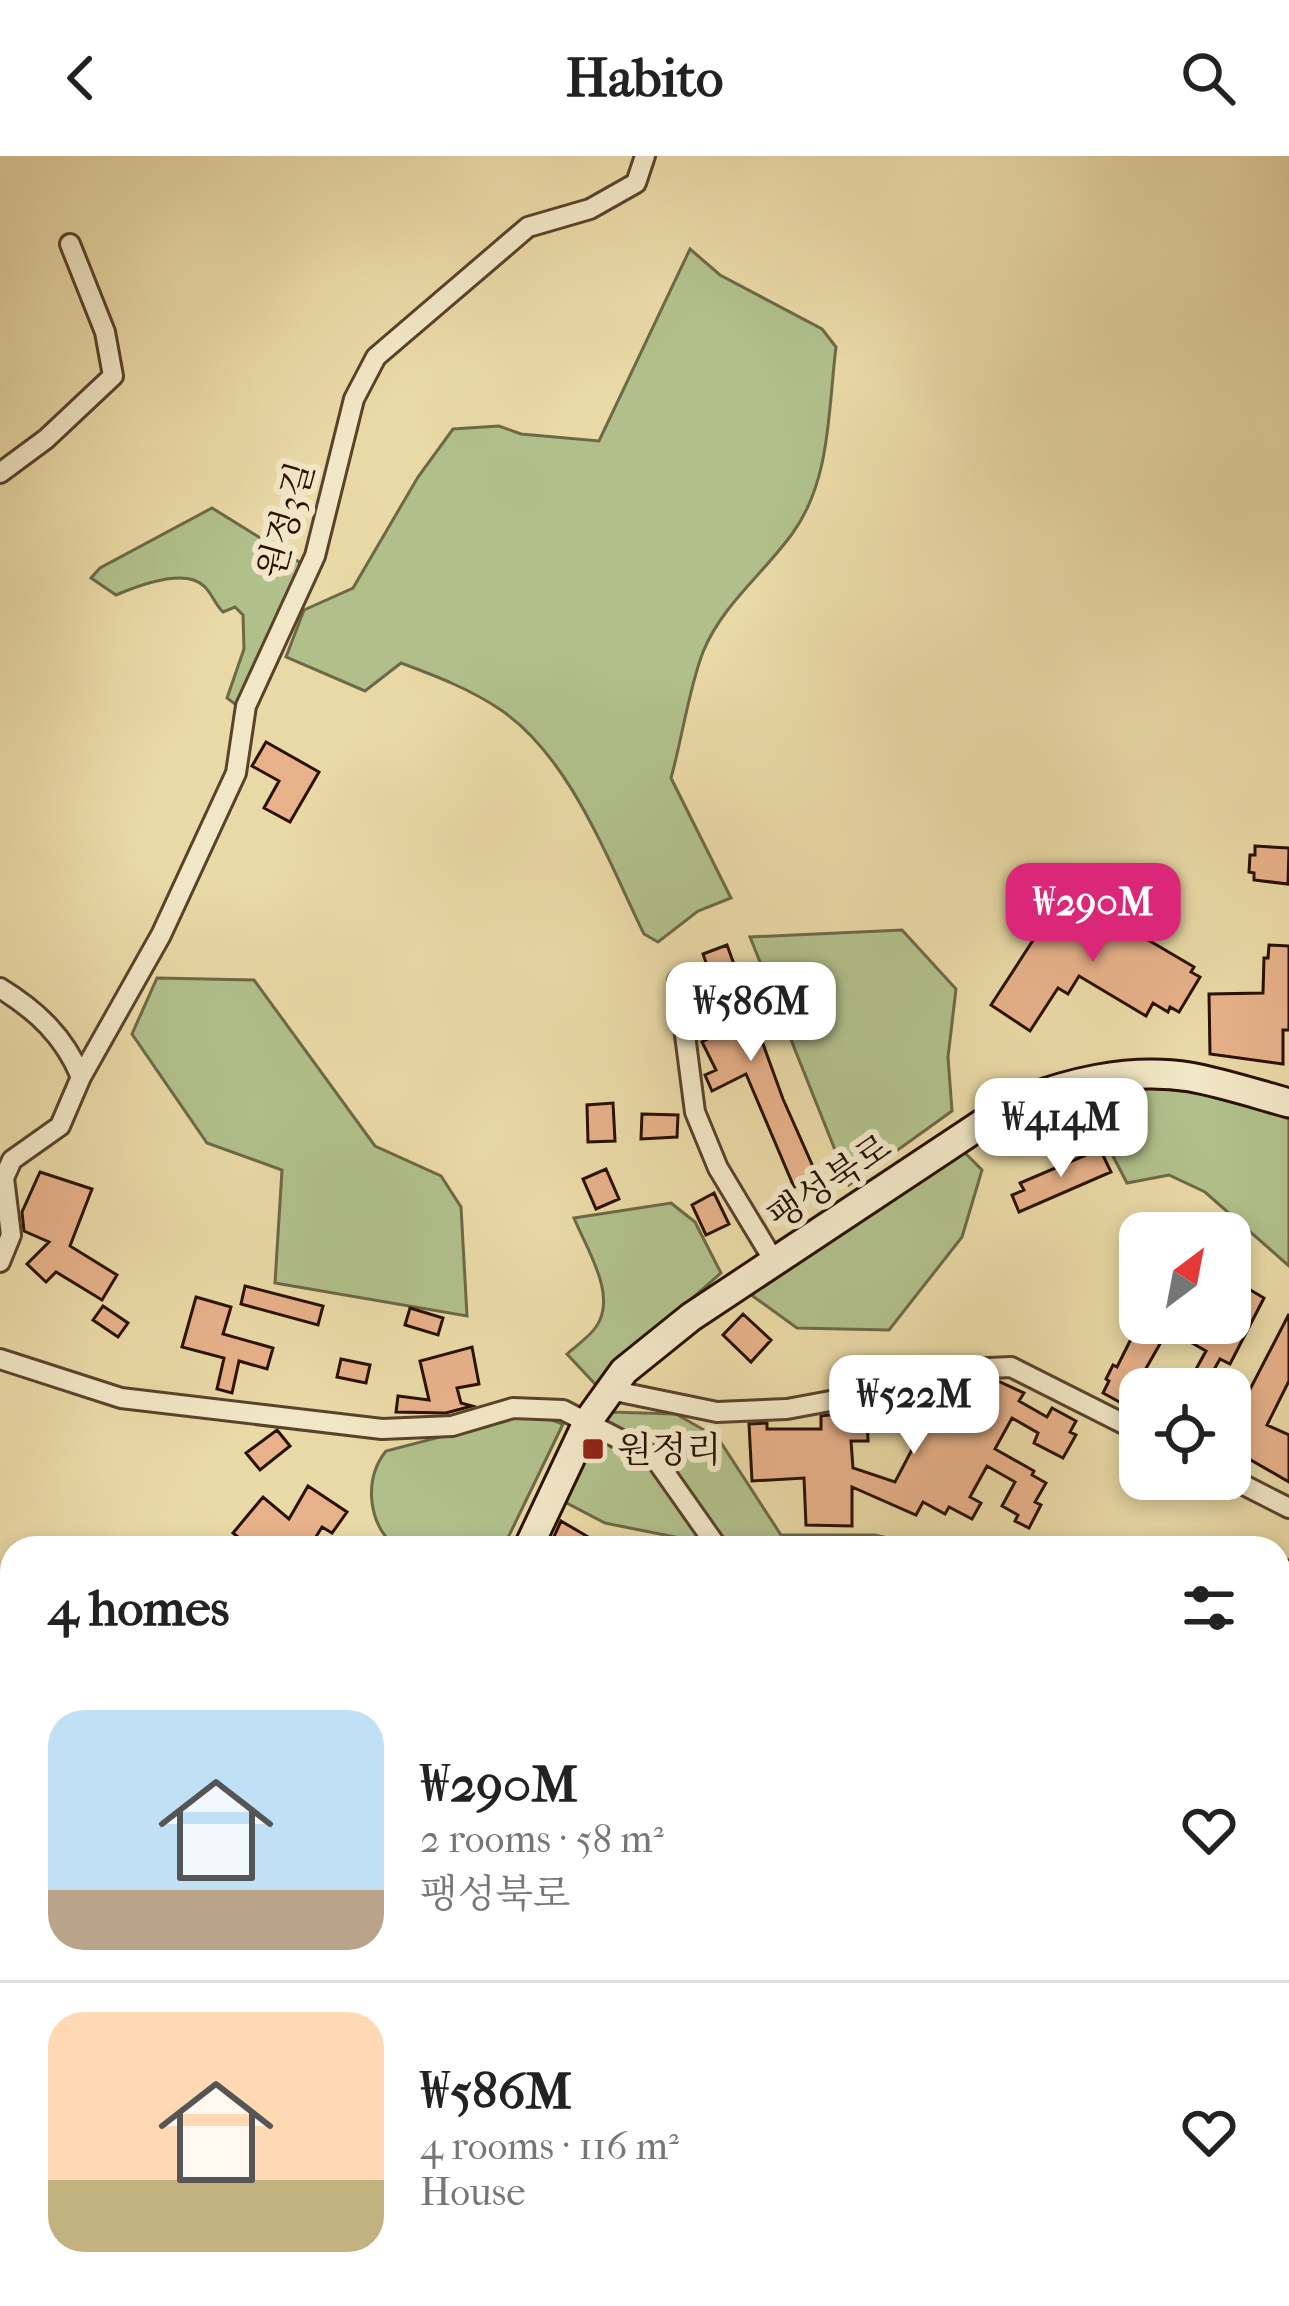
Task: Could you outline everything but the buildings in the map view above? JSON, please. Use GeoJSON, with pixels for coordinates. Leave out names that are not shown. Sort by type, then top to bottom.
{"type":"FeatureCollection","features":[{"type":"Feature","properties":{"kind":"street","name":"원정3길"},"geometry":{"type":"LineString","coordinates":[[0,1262],[11,1235],[4,1178],[12,1160],[60,1126],[81,1077],[144,968],[236,773],[246,706],[315,556],[354,399],[376,357],[528,227],[590,209],[636,183],[646,156]]}},
{"type":"Feature","properties":{"kind":"street"},"geometry":{"type":"LineString","coordinates":[[0,472],[46,439],[113,376],[105,332],[70,244]]}},
{"type":"Feature","properties":{"kind":"street"},"geometry":{"type":"LineString","coordinates":[[678,981],[695,1112],[718,1168],[774,1261]]}},
{"type":"Feature","properties":{"kind":"street"},"geometry":{"type":"LineString","coordinates":[[0,988],[49,1022],[81,1077]]}},
{"type":"Feature","properties":{"kind":"street","name":"팽성북로"},"geometry":{"type":"LineString","coordinates":[[534,1536],[588,1420],[624,1370],[691,1317],[1009,1106],[1055,1088],[1121,1075],[1188,1076],[1289,1103]]}},
{"type":"Feature","properties":{"kind":"street"},"geometry":{"type":"LineString","coordinates":[[0,1359],[121,1398],[382,1429],[452,1426],[513,1408],[563,1410],[654,1457],[710,1536]]}},
{"type":"Feature","properties":{"kind":"street"},"geometry":{"type":"LineString","coordinates":[[610,1390],[717,1412],[787,1409],[895,1389],[967,1369],[1011,1367],[1119,1421]]}},
{"type":"Feature","properties":{"kind":"street"},"geometry":{"type":"LineString","coordinates":[[1251,1489],[1289,1508]]}},
{"type":"Feature","properties":{"kind":"green space"},"geometry":{"type":"Polygon","coordinates":[[[690,249],[720,275],[822,329],[836,347],[826,444],[814,491],[792,534],[711,635],[694,681],[671,778],[731,898],[698,911],[658,942],[644,934],[568,783],[526,730],[501,710],[465,689],[401,663],[365,691],[286,657],[304,610],[353,588],[418,477],[453,429],[499,426],[521,434],[599,441],[690,249]]]}},
{"type":"Feature","properties":{"kind":"green space"},"geometry":{"type":"Polygon","coordinates":[[[212,508],[301,563],[239,707],[227,698],[244,649],[243,615],[235,607],[223,612],[197,581],[161,580],[116,595],[91,578],[100,568],[212,508]]]}},
{"type":"Feature","properties":{"kind":"green space"},"geometry":{"type":"Polygon","coordinates":[[[902,930],[956,989],[948,1057],[952,1111],[849,1185],[750,937],[902,930]]]}},
{"type":"Feature","properties":{"kind":"green space"},"geometry":{"type":"Polygon","coordinates":[[[157,978],[254,980],[375,1146],[441,1176],[461,1207],[467,1316],[275,1283],[282,1170],[207,1143],[132,1034],[157,978]]]}},
{"type":"Feature","properties":{"kind":"green space"},"geometry":{"type":"Polygon","coordinates":[[[1143,1087],[1206,1093],[1289,1117],[1289,1266],[1251,1233],[1251,1212],[1228,1212],[1205,1192],[1169,1175],[1127,1183],[1081,1095],[1143,1087]]]}},
{"type":"Feature","properties":{"kind":"green space"},"geometry":{"type":"Polygon","coordinates":[[[958,1146],[982,1170],[962,1237],[889,1330],[797,1328],[743,1289],[958,1146]]]}},
{"type":"Feature","properties":{"kind":"green space"},"geometry":{"type":"Polygon","coordinates":[[[671,1203],[695,1222],[721,1273],[595,1384],[567,1354],[596,1327],[604,1301],[598,1273],[574,1218],[671,1203]]]}},
{"type":"Feature","properties":{"kind":"green space"},"geometry":{"type":"Polygon","coordinates":[[[609,1412],[676,1414],[718,1438],[781,1535],[879,1536],[670,1536],[605,1523],[563,1501],[609,1412]]]}},
{"type":"Feature","properties":{"kind":"green space"},"geometry":{"type":"Polygon","coordinates":[[[532,1413],[563,1424],[509,1536],[386,1536],[375,1515],[372,1488],[386,1451],[532,1413]]]}},
{"type":"Feature","properties":{"kind":"place","name":"원정리"},"geometry":{"type":"Point","coordinates":[593,1449]}}]}
